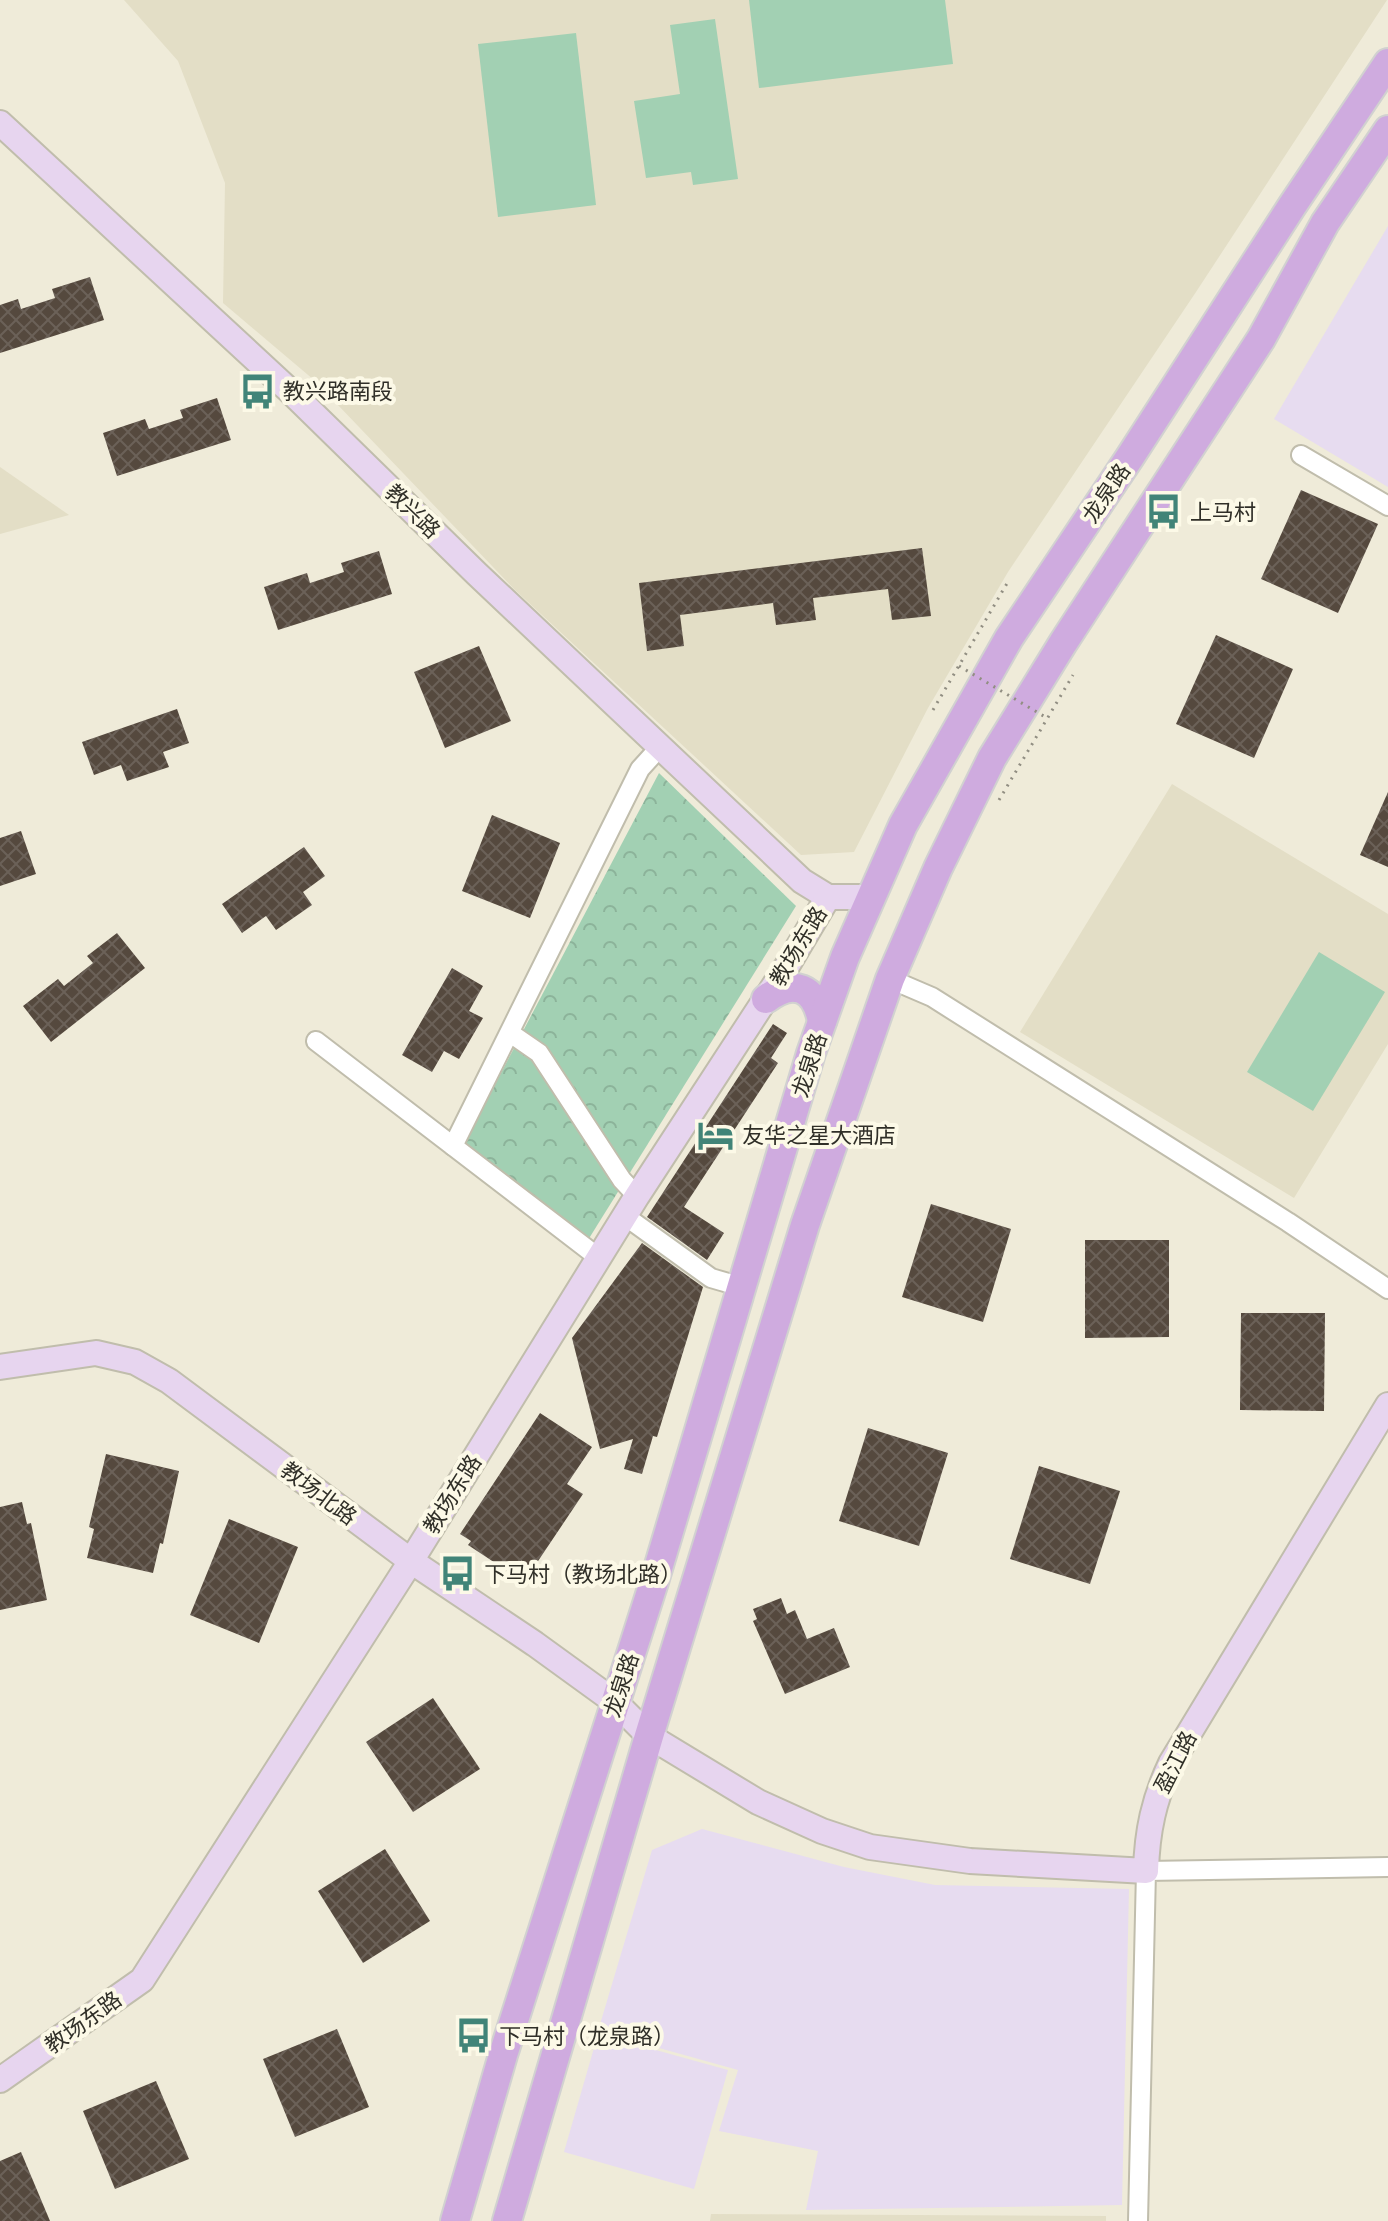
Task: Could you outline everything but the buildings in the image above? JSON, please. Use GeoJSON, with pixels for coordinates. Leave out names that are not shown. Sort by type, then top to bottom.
{"type":"FeatureCollection","features":[{"type":"Feature","properties":{"kind":"main road","name":"龙泉路"},"geometry":{"type":"LineString","coordinates":[[455,2221],[503,2055],[615,1702],[822,1021],[845,957],[911,811],[1009,638],[1388,63]]}},
{"type":"Feature","properties":{"kind":"main road","name":"龙泉路"},"geometry":{"type":"LineString","coordinates":[[507,2221],[649,1736],[805,1225],[890,979],[938,868],[992,758],[1261,339],[1325,223],[1388,130]]}},
{"type":"Feature","properties":{"kind":"main road"},"geometry":{"type":"LineString","coordinates":[[766,999],[780,989],[797,987],[805,990],[816,1000],[822,1021]]}},
{"type":"Feature","properties":{"kind":"street","name":"教兴路"},"geometry":{"type":"LineString","coordinates":[[0,123],[291,392],[802,881],[828,897]]}},
{"type":"Feature","properties":{"kind":"street"},"geometry":{"type":"LineString","coordinates":[[1301,455],[1388,506]]}},
{"type":"Feature","properties":{"kind":"street"},"geometry":{"type":"LineString","coordinates":[[453,1146],[640,769],[660,747]]}},
{"type":"Feature","properties":{"kind":"street","name":"教场东路"},"geometry":{"type":"LineString","coordinates":[[0,2080],[142,1980],[411,1561],[631,1206],[766,999],[828,897],[871,897]]}},
{"type":"Feature","properties":{"kind":"street"},"geometry":{"type":"LineString","coordinates":[[890,979],[932,997],[1288,1222],[1388,1289]]}},
{"type":"Feature","properties":{"kind":"street"},"geometry":{"type":"LineString","coordinates":[[510,1033],[539,1053],[622,1180],[631,1206],[711,1278],[742,1287]]}},
{"type":"Feature","properties":{"kind":"street"},"geometry":{"type":"LineString","coordinates":[[316,1041],[599,1258]]}},
{"type":"Feature","properties":{"kind":"street","name":"教场北路"},"geometry":{"type":"LineString","coordinates":[[0,1367],[96,1353],[135,1362],[169,1381],[411,1561],[615,1702],[649,1736],[758,1802],[822,1831],[870,1847],[970,1861],[1146,1871]]}},
{"type":"Feature","properties":{"kind":"street","name":"盈江路"},"geometry":{"type":"LineString","coordinates":[[1138,2221],[1147,1838],[1156,1795],[1171,1763],[1388,1405]]}},
{"type":"Feature","properties":{"kind":"street"},"geometry":{"type":"LineString","coordinates":[[1146,1871],[1388,1867]]}},
{"type":"Feature","properties":{"kind":"path"},"geometry":{"type":"LineString","coordinates":[[933,710],[1009,580]]}},
{"type":"Feature","properties":{"kind":"path"},"geometry":{"type":"LineString","coordinates":[[959,666],[1047,718]]}},
{"type":"Feature","properties":{"kind":"path"},"geometry":{"type":"LineString","coordinates":[[999,800],[1073,675]]}},
{"type":"Feature","properties":{"kind":"shaded area"},"geometry":{"type":"Polygon","coordinates":[[[124,0],[1387,0],[1008,572],[928,708],[854,852],[801,855],[515,590],[314,380],[223,303],[225,183],[178,61],[124,0]]]}},
{"type":"Feature","properties":{"kind":"shaded area"},"geometry":{"type":"Polygon","coordinates":[[[1388,226],[1388,487],[1274,419],[1388,226]]]}},
{"type":"Feature","properties":{"kind":"shaded area"},"geometry":{"type":"Polygon","coordinates":[[[0,467],[69,515],[0,534],[0,467]]]}},
{"type":"Feature","properties":{"kind":"shaded area"},"geometry":{"type":"Polygon","coordinates":[[[1172,784],[1388,914],[1388,1044],[1294,1198],[1020,1032],[1172,784]]]}},
{"type":"Feature","properties":{"kind":"shaded area"},"geometry":{"type":"Polygon","coordinates":[[[702,1829],[844,1867],[935,1885],[1129,1889],[1122,2205],[806,2210],[818,2151],[719,2131],[738,2070],[598,2031],[652,1850],[702,1829]]]}},
{"type":"Feature","properties":{"kind":"shaded area"},"geometry":{"type":"Polygon","coordinates":[[[598,2034],[728,2070],[694,2189],[564,2152],[598,2034]]]}},
{"type":"Feature","properties":{"kind":"shaded area"},"geometry":{"type":"Polygon","coordinates":[[[711,2214],[1106,2216],[1106,2221],[710,2221],[711,2214]]]}},
{"type":"Feature","properties":{"kind":"green space"},"geometry":{"type":"Polygon","coordinates":[[[749,0],[945,0],[953,64],[759,88],[749,0]]]}},
{"type":"Feature","properties":{"kind":"green space"},"geometry":{"type":"Polygon","coordinates":[[[715,19],[738,179],[693,185],[691,172],[646,178],[634,101],[680,94],[670,25],[715,19]]]}},
{"type":"Feature","properties":{"kind":"green space"},"geometry":{"type":"Polygon","coordinates":[[[576,33],[596,205],[498,217],[478,44],[576,33]]]}},
{"type":"Feature","properties":{"kind":"green space"},"geometry":{"type":"Polygon","coordinates":[[[659,773],[796,906],[588,1240],[464,1143],[659,773]]]}},
{"type":"Feature","properties":{"kind":"green space"},"geometry":{"type":"Polygon","coordinates":[[[1319,952],[1385,992],[1313,1111],[1247,1072],[1319,952]]]}},
{"type":"Feature","properties":{"kind":"place","name":"教兴路南段"},"geometry":{"type":"Point","coordinates":[257,391]}},
{"type":"Feature","properties":{"kind":"place","name":"上马村"},"geometry":{"type":"Point","coordinates":[1164,512]}},
{"type":"Feature","properties":{"kind":"place","name":"友华之星大酒店"},"geometry":{"type":"Point","coordinates":[716,1135]}},
{"type":"Feature","properties":{"kind":"place","name":"下马村（教场北路）"},"geometry":{"type":"Point","coordinates":[458,1574]}},
{"type":"Feature","properties":{"kind":"place","name":"下马村（龙泉路）"},"geometry":{"type":"Point","coordinates":[473,2036]}}]}
